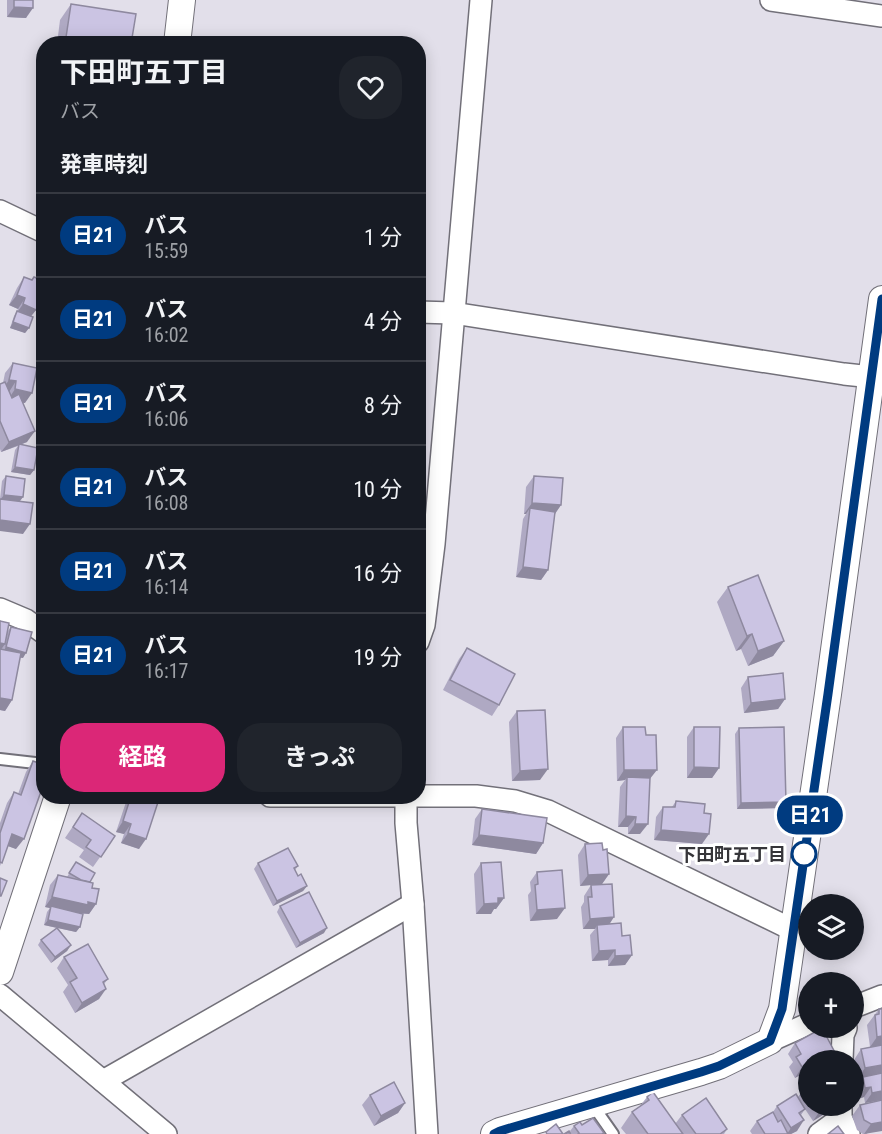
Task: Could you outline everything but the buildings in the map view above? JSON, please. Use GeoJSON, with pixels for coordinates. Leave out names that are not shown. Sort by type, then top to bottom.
{"type":"FeatureCollection","features":[{"type":"Feature","properties":{"kind":"street"},"geometry":{"type":"LineString","coordinates":[[178,36],[182,0]]}},
{"type":"Feature","properties":{"kind":"street"},"geometry":{"type":"LineString","coordinates":[[426,543],[453,313],[481,0]]}},
{"type":"Feature","properties":{"kind":"street"},"geometry":{"type":"LineString","coordinates":[[771,0],[882,16]]}},
{"type":"Feature","properties":{"kind":"street"},"geometry":{"type":"LineString","coordinates":[[0,211],[36,228]]}},
{"type":"Feature","properties":{"kind":"street"},"geometry":{"type":"LineString","coordinates":[[770,1041],[782,1009],[877,377],[882,299]]}},
{"type":"Feature","properties":{"kind":"street"},"geometry":{"type":"LineString","coordinates":[[426,312],[453,313],[844,374],[877,377]]}},
{"type":"Feature","properties":{"kind":"street"},"geometry":{"type":"LineString","coordinates":[[0,609],[26,620],[36,627]]}},
{"type":"Feature","properties":{"kind":"street"},"geometry":{"type":"LineString","coordinates":[[426,796],[476,796],[515,801],[548,811],[793,930]]}},
{"type":"Feature","properties":{"kind":"street"},"geometry":{"type":"LineString","coordinates":[[0,972],[55,804]]}},
{"type":"Feature","properties":{"kind":"street"},"geometry":{"type":"LineString","coordinates":[[406,804],[427,1134]]}},
{"type":"Feature","properties":{"kind":"street"},"geometry":{"type":"LineString","coordinates":[[103,1081],[413,904]]}},
{"type":"Feature","properties":{"kind":"street"},"geometry":{"type":"LineString","coordinates":[[0,994],[165,1134]]}},
{"type":"Feature","properties":{"kind":"street"},"geometry":{"type":"LineString","coordinates":[[864,1004],[882,996]]}},
{"type":"Feature","properties":{"kind":"street"},"geometry":{"type":"LineString","coordinates":[[494,1134],[719,1066],[798,1028]]}},
{"type":"Feature","properties":{"kind":"street"},"geometry":{"type":"LineString","coordinates":[[819,1134],[844,1119]]}},
{"type":"Feature","properties":{"kind":"lane"},"geometry":{"type":"LineString","coordinates":[[0,759],[36,763]]}},
{"type":"Feature","properties":{"kind":"lane"},"geometry":{"type":"LineString","coordinates":[[592,1104],[614,1134]]}},
{"type":"Feature","properties":{"kind":"bus line","name":"日21"},"geometry":{"type":"LineString","coordinates":[[494,1134],[719,1066],[770,1041],[782,1009],[882,299]]}},
{"type":"Feature","properties":{"kind":"place","name":"下田町五丁目"},"geometry":{"type":"Point","coordinates":[804,854]}}]}
